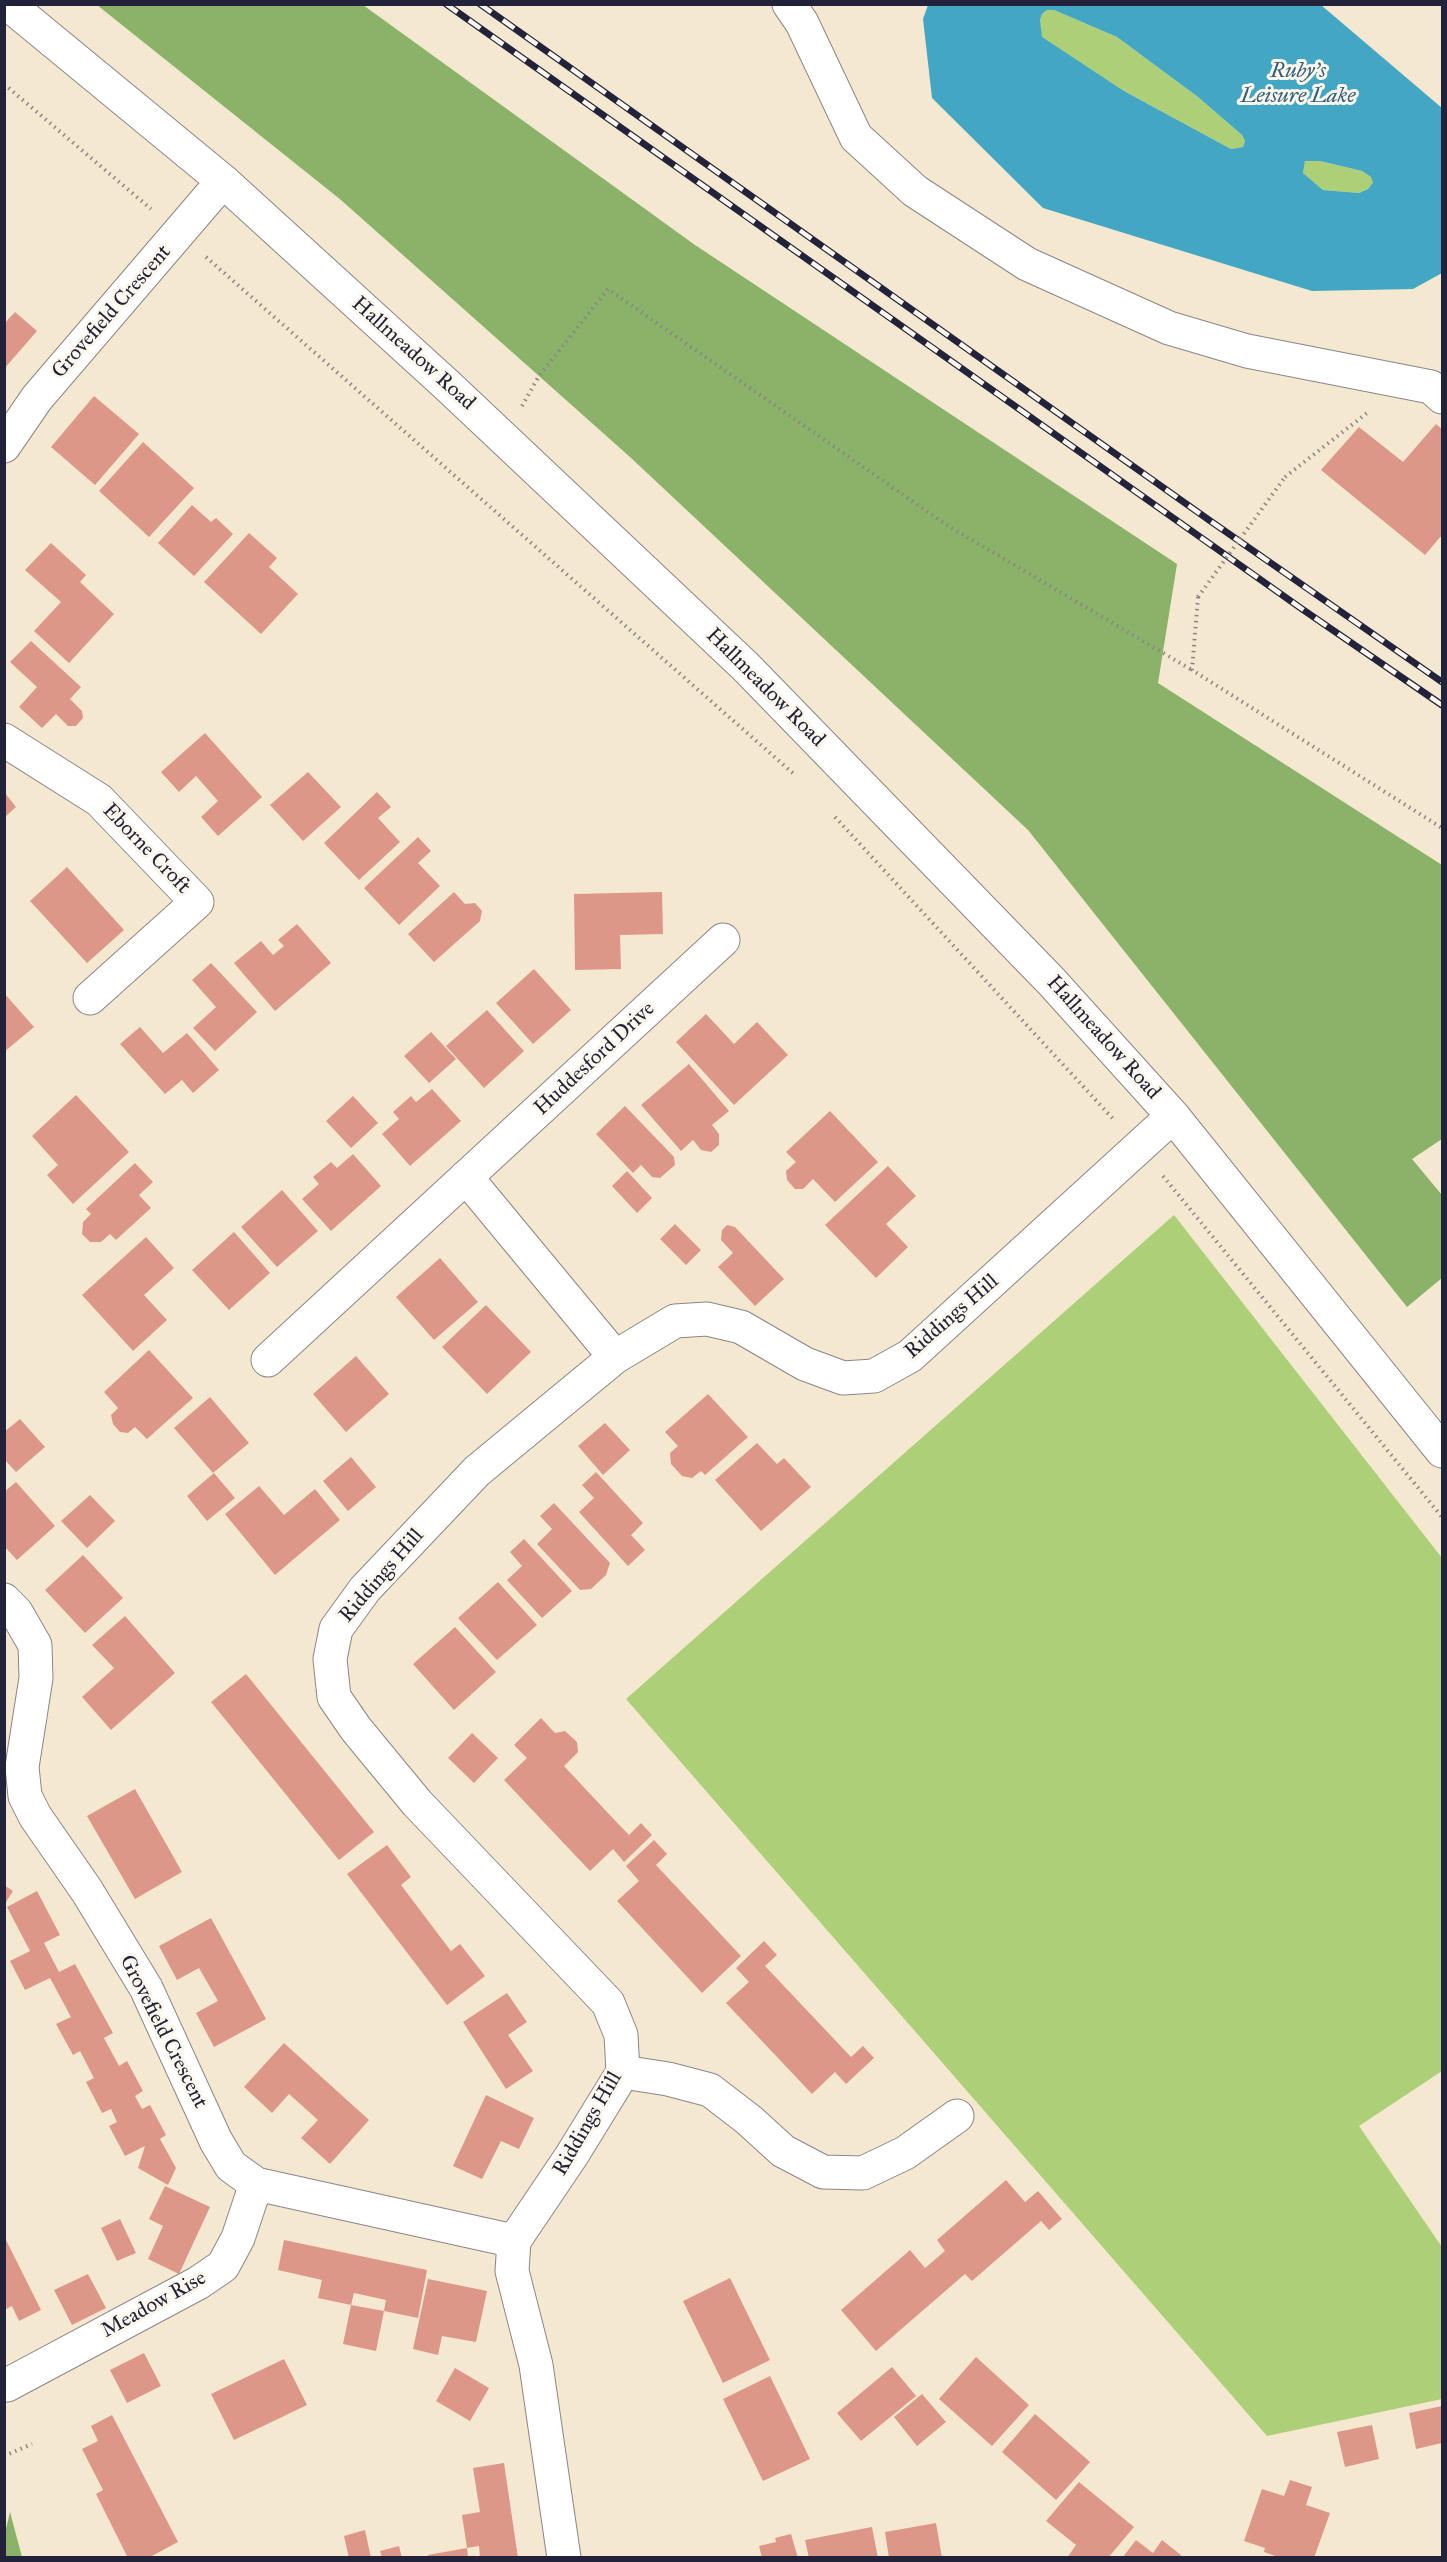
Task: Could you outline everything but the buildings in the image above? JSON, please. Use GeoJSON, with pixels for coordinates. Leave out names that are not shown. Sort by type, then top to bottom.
{"type":"FeatureCollection","features":[{"type":"Feature","properties":{"kind":"street","name":"Hallmeadow Road"},"geometry":{"type":"LineString","coordinates":[[8,4],[223,181],[503,437],[746,667],[1051,981],[1173,1116],[1443,1451]]}},
{"type":"Feature","properties":{"kind":"street"},"geometry":{"type":"LineString","coordinates":[[789,4],[802,22],[856,137],[915,191],[1027,264],[1169,328],[1247,351],[1431,387],[1443,397]]}},
{"type":"Feature","properties":{"kind":"street","name":"Grovefield Crescent"},"geometry":{"type":"LineString","coordinates":[[4,446],[38,398],[223,181]]}},
{"type":"Feature","properties":{"kind":"street","name":"Eborne Croft"},"geometry":{"type":"LineString","coordinates":[[4,740],[99,800],[197,902],[90,998]]}},
{"type":"Feature","properties":{"kind":"street","name":"Huddesford Drive"},"geometry":{"type":"LineString","coordinates":[[268,1360],[723,940]]}},
{"type":"Feature","properties":{"kind":"street","name":"Riddings Hill"},"geometry":{"type":"LineString","coordinates":[[514,2241],[573,2155],[623,2072],[621,2035],[608,2003],[417,1803],[356,1729],[334,1698],[330,1659],[336,1629],[366,1589],[477,1471],[615,1357],[675,1321],[707,1319],[741,1327],[805,1364],[843,1378],[874,1376],[910,1356],[1173,1116]]}},
{"type":"Feature","properties":{"kind":"street"},"geometry":{"type":"LineString","coordinates":[[466,1178],[615,1357]]}},
{"type":"Feature","properties":{"kind":"street","name":"Grovefield Crescent"},"geometry":{"type":"LineString","coordinates":[[4,1600],[16,1612],[35,1645],[36,1678],[22,1767],[26,1796],[35,1816],[87,1891],[146,1988],[216,2140],[231,2166],[256,2184],[514,2241]]}},
{"type":"Feature","properties":{"kind":"street"},"geometry":{"type":"LineString","coordinates":[[623,2072],[668,2079],[710,2090],[749,2120],[783,2151],[823,2172],[863,2173],[905,2153],[957,2116]]}},
{"type":"Feature","properties":{"kind":"street","name":"Meadow Rise"},"geometry":{"type":"LineString","coordinates":[[7,2385],[198,2283],[223,2266],[238,2238],[256,2184]]}},
{"type":"Feature","properties":{"kind":"street"},"geometry":{"type":"LineString","coordinates":[[514,2241],[512,2271],[536,2365],[564,2558]]}},
{"type":"Feature","properties":{"kind":"path"},"geometry":{"type":"LineString","coordinates":[[4,84],[179,233],[795,776]]}},
{"type":"Feature","properties":{"kind":"path"},"geometry":{"type":"LineString","coordinates":[[503,437],[539,376],[608,289],[945,524],[1192,670],[1443,828]]}},
{"type":"Feature","properties":{"kind":"path"},"geometry":{"type":"LineString","coordinates":[[1192,670],[1198,597],[1285,477],[1376,406]]}},
{"type":"Feature","properties":{"kind":"path"},"geometry":{"type":"LineString","coordinates":[[828,810],[1139,1147],[1443,1516]]}},
{"type":"Feature","properties":{"kind":"path"},"geometry":{"type":"LineString","coordinates":[[4,2456],[32,2444]]}},
{"type":"Feature","properties":{"kind":"green space"},"geometry":{"type":"Polygon","coordinates":[[[97,5],[363,5],[695,245],[1177,564],[1158,683],[1442,865],[1442,1139],[1412,1159],[1442,1195],[1442,1278],[1407,1307],[1028,830],[630,457],[341,200],[97,5]]]}},
{"type":"Feature","properties":{"kind":"green space"},"geometry":{"type":"Polygon","coordinates":[[[1047,10],[1054,10],[1117,37],[1198,97],[1242,135],[1245,141],[1243,147],[1231,149],[1124,91],[1041,37],[1040,20],[1042,14],[1047,10]]]}},
{"type":"Feature","properties":{"kind":"green space"},"geometry":{"type":"Polygon","coordinates":[[[1305,161],[1320,161],[1362,171],[1371,177],[1374,183],[1359,193],[1323,190],[1303,173],[1305,161]]]}},
{"type":"Feature","properties":{"kind":"green space"},"geometry":{"type":"Polygon","coordinates":[[[1174,1215],[1442,1558],[1442,2071],[1359,2126],[1442,2247],[1442,2399],[1267,2436],[626,1699],[1174,1215]]]}},
{"type":"Feature","properties":{"kind":"green space"},"geometry":{"type":"Polygon","coordinates":[[[10,2512],[22,2557],[5,2557],[5,2533],[10,2512]]]}},
{"type":"Feature","properties":{"kind":"water","name":"Ruby’s Leisure Lake"},"geometry":{"type":"Polygon","coordinates":[[[928,5],[1321,5],[1442,108],[1442,273],[1413,289],[1312,291],[1043,208],[932,98],[923,19],[928,5]],[[1047,10],[1042,14],[1040,20],[1042,37],[1124,91],[1231,149],[1243,147],[1245,141],[1242,135],[1198,97],[1117,37],[1054,10],[1047,10]],[[1305,161],[1303,173],[1323,190],[1359,193],[1368,189],[1373,183],[1371,177],[1362,171],[1320,161],[1305,161]]]}},
{"type":"Feature","properties":{"kind":"railway"},"geometry":{"type":"LineString","coordinates":[[446,4],[1302,609],[1442,705]]}},
{"type":"Feature","properties":{"kind":"railway"},"geometry":{"type":"LineString","coordinates":[[480,4],[1209,520],[1442,682]]}}]}
